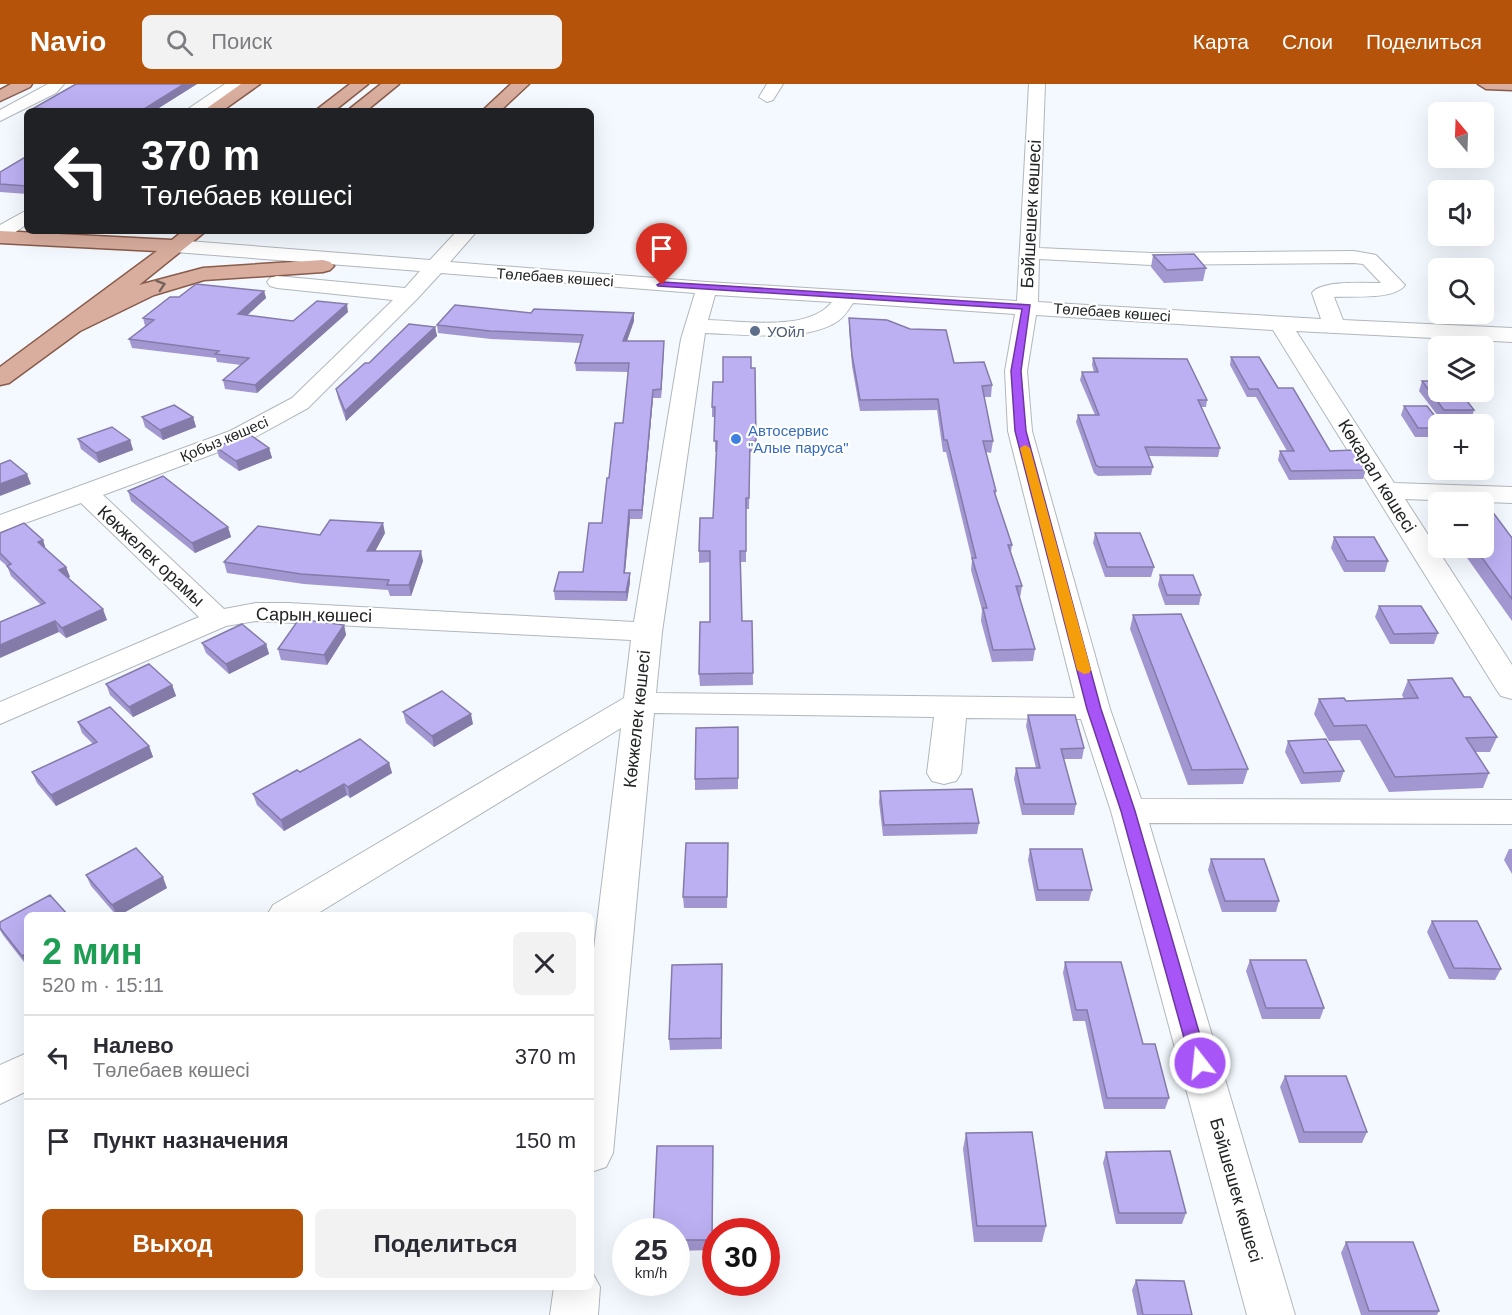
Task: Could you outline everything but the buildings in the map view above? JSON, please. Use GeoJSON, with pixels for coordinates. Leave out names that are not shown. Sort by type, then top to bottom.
{"type":"FeatureCollection","features":[{"type":"Feature","properties":{"kind":"main road"},"geometry":{"type":"LineString","coordinates":[[216,108],[252,84]]}},
{"type":"Feature","properties":{"kind":"main road"},"geometry":{"type":"LineString","coordinates":[[327,108],[360,84]]}},
{"type":"Feature","properties":{"kind":"main road"},"geometry":{"type":"LineString","coordinates":[[360,108],[391,84]]}},
{"type":"Feature","properties":{"kind":"main road"},"geometry":{"type":"LineString","coordinates":[[476,108],[503,84]]}},
{"type":"Feature","properties":{"kind":"main road"},"geometry":{"type":"LineString","coordinates":[[493,108],[521,84]]}},
{"type":"Feature","properties":{"kind":"main road"},"geometry":{"type":"LineString","coordinates":[[1486,84],[1512,85]]}},
{"type":"Feature","properties":{"kind":"main road"},"geometry":{"type":"LineString","coordinates":[[0,356],[155,248],[189,234]]}},
{"type":"Feature","properties":{"kind":"main road","name":"Төлебаев көшесі"},"geometry":{"type":"LineString","coordinates":[[0,235],[155,248]]}},
{"type":"Feature","properties":{"kind":"main road","name":"Төлебаев көшесі"},"geometry":{"type":"LineString","coordinates":[[0,243],[155,248]]}},
{"type":"Feature","properties":{"kind":"main road"},"geometry":{"type":"LineString","coordinates":[[0,378],[70,327],[155,248]]}},
{"type":"Feature","properties":{"kind":"main road"},"geometry":{"type":"LineString","coordinates":[[70,327],[146,290],[194,276],[323,266]]}},
{"type":"Feature","properties":{"kind":"main road"},"geometry":{"type":"LineString","coordinates":[[0,396],[42,349]]}},
{"type":"Feature","properties":{"kind":"street"},"geometry":{"type":"LineString","coordinates":[[0,116],[51,90],[56,84]]}},
{"type":"Feature","properties":{"kind":"street"},"geometry":{"type":"LineString","coordinates":[[198,108],[236,84]]}},
{"type":"Feature","properties":{"kind":"street","name":"Бәйшешек көшесі"},"geometry":{"type":"LineString","coordinates":[[1037,84],[1027,306],[1016,371],[1020,431],[1094,709],[1128,811],[1271,1315]]}},
{"type":"Feature","properties":{"kind":"street"},"geometry":{"type":"LineString","coordinates":[[0,108],[12,90]]}},
{"type":"Feature","properties":{"kind":"street"},"geometry":{"type":"LineString","coordinates":[[0,235],[24,218]]}},
{"type":"Feature","properties":{"kind":"street","name":"Қобыз көшесі"},"geometry":{"type":"LineString","coordinates":[[0,524],[239,436],[300,403],[410,295],[430,267],[464,234]]}},
{"type":"Feature","properties":{"kind":"street","name":"Төлебаев көшесі"},"geometry":{"type":"LineString","coordinates":[[155,248],[323,266],[382,269],[430,267]]}},
{"type":"Feature","properties":{"kind":"street","name":"Төлебаев көшесі"},"geometry":{"type":"LineString","coordinates":[[155,248],[400,263],[707,288],[1027,306],[1280,324],[1512,335]]}},
{"type":"Feature","properties":{"kind":"street"},"geometry":{"type":"LineString","coordinates":[[1029,253],[1150,259],[1354,257],[1369,259],[1395,285],[1386,289],[1322,293],[1335,327]]}},
{"type":"Feature","properties":{"kind":"street"},"geometry":{"type":"LineString","coordinates":[[277,282],[410,295]]}},
{"type":"Feature","properties":{"kind":"street","name":"Көкжелек көшесі"},"geometry":{"type":"LineString","coordinates":[[594,1125],[647,632],[695,326],[707,288]]}},
{"type":"Feature","properties":{"kind":"street"},"geometry":{"type":"LineString","coordinates":[[695,326],[807,326],[831,317],[848,296]]}},
{"type":"Feature","properties":{"kind":"street","name":"Көкарал көшесі"},"geometry":{"type":"LineString","coordinates":[[1280,324],[1512,689]]}},
{"type":"Feature","properties":{"kind":"street"},"geometry":{"type":"LineString","coordinates":[[1386,491],[1512,495]]}},
{"type":"Feature","properties":{"kind":"street","name":"Көкжелек орамы"},"geometry":{"type":"LineString","coordinates":[[84,492],[218,619]]}},
{"type":"Feature","properties":{"kind":"street","name":"Сарын көшесі"},"geometry":{"type":"LineString","coordinates":[[0,714],[218,619],[256,612],[647,632]]}},
{"type":"Feature","properties":{"kind":"street"},"geometry":{"type":"LineString","coordinates":[[291,912],[639,703],[1094,709]]}},
{"type":"Feature","properties":{"kind":"street"},"geometry":{"type":"LineString","coordinates":[[944,773],[951,707]]}},
{"type":"Feature","properties":{"kind":"street"},"geometry":{"type":"LineString","coordinates":[[1128,811],[1512,812]]}},
{"type":"Feature","properties":{"kind":"street"},"geometry":{"type":"LineString","coordinates":[[0,1086],[24,1072]]}},
{"type":"Feature","properties":{"kind":"street"},"geometry":{"type":"LineString","coordinates":[[574,1315],[577,1290]]}},
{"type":"Feature","properties":{"kind":"slow traffic"},"geometry":{"type":"LineString","coordinates":[[1025,448],[1084,670]]}},
{"type":"Feature","properties":{"kind":"place","name":"УОйл"},"geometry":{"type":"Point","coordinates":[755,331]}},
{"type":"Feature","properties":{"kind":"place","name":"Автосервис \"Алые паруса\""},"geometry":{"type":"Point","coordinates":[736,439]}},
{"type":"Feature","properties":{"kind":"route"},"geometry":{"type":"LineString","coordinates":[[662,285],[1027,306],[1016,371],[1020,431],[1094,709],[1128,811],[1200,1063]]}}]}
